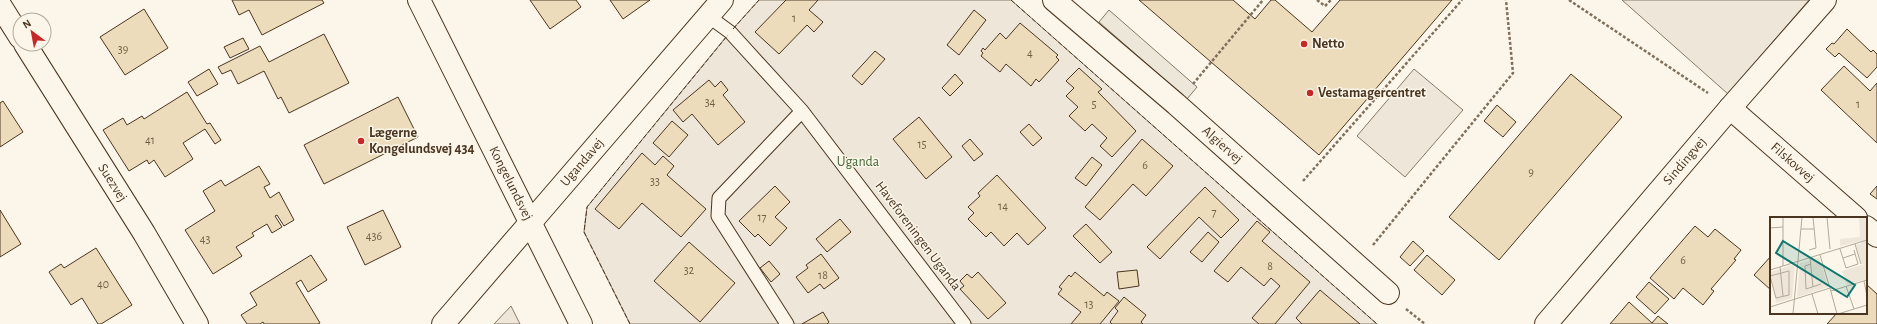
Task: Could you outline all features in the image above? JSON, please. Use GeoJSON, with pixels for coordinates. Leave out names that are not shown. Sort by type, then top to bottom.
{"type":"FeatureCollection","features":[{"type":"Feature","properties":{"kind":"street","name":"Kongelundsvej"},"geometry":{"type":"LineString","coordinates":[[419,0],[581,324]]}},
{"type":"Feature","properties":{"kind":"street","name":"Ugandavej"},"geometry":{"type":"LineString","coordinates":[[443,324],[722,0]]}},
{"type":"Feature","properties":{"kind":"street","name":"Algiervej"},"geometry":{"type":"LineString","coordinates":[[1054,0],[1176,104],[1388,293]]}},
{"type":"Feature","properties":{"kind":"street","name":"Sindingvej"},"geometry":{"type":"LineString","coordinates":[[1546,324],[1730,108],[1825,0]]}},
{"type":"Feature","properties":{"kind":"street"},"geometry":{"type":"LineString","coordinates":[[0,5],[12,24]]}},
{"type":"Feature","properties":{"kind":"street","name":"Suezvej"},"geometry":{"type":"LineString","coordinates":[[30,52],[144,233],[197,324]]}},
{"type":"Feature","properties":{"kind":"street","name":"Filskovvej"},"geometry":{"type":"LineString","coordinates":[[1730,108],[1855,217]]}},
{"type":"Feature","properties":{"kind":"street"},"geometry":{"type":"LineString","coordinates":[[1867,228],[1877,236]]}},
{"type":"Feature","properties":{"kind":"lane","name":"Haveforeningen Uganda"},"geometry":{"type":"LineString","coordinates":[[708,16],[730,32],[802,111],[964,324]]}},
{"type":"Feature","properties":{"kind":"lane"},"geometry":{"type":"LineString","coordinates":[[787,324],[718,216],[719,198],[802,111]]}},
{"type":"Feature","properties":{"kind":"path"},"geometry":{"type":"LineString","coordinates":[[1176,104],[1263,0]]}},
{"type":"Feature","properties":{"kind":"path"},"geometry":{"type":"LineString","coordinates":[[1317,0],[1325,6],[1331,0]]}},
{"type":"Feature","properties":{"kind":"path"},"geometry":{"type":"LineString","coordinates":[[1285,201],[1462,0]]}},
{"type":"Feature","properties":{"kind":"path"},"geometry":{"type":"LineString","coordinates":[[1357,265],[1513,73],[1506,0]]}},
{"type":"Feature","properties":{"kind":"path"},"geometry":{"type":"LineString","coordinates":[[1569,0],[1730,108]]}},
{"type":"Feature","properties":{"kind":"green space","name":"Uganda"},"geometry":{"type":"Polygon","coordinates":[[[759,0],[1011,0],[1377,324],[630,324],[584,232],[587,207],[730,32],[759,0]]]}},
{"type":"Feature","properties":{"kind":"green space"},"geometry":{"type":"Polygon","coordinates":[[[1622,0],[1809,0],[1728,94],[1622,0]]]}},
{"type":"Feature","properties":{"kind":"green space"},"geometry":{"type":"Polygon","coordinates":[[[1414,69],[1463,110],[1405,177],[1357,136],[1414,69]]]}},
{"type":"Feature","properties":{"kind":"green space"},"geometry":{"type":"Polygon","coordinates":[[[511,306],[520,324],[494,324],[511,306]]]}},
{"type":"Feature","properties":{"kind":"shaded area"},"geometry":{"type":"Polygon","coordinates":[[[1109,10],[1197,87],[1187,99],[1099,22],[1109,10]]]}},
{"type":"Feature","properties":{"kind":"building"},"geometry":{"type":"Polygon","coordinates":[[[232,0],[322,0],[324,3],[262,35],[249,10],[239,15],[232,0]]]}},
{"type":"Feature","properties":{"kind":"building"},"geometry":{"type":"Polygon","coordinates":[[[530,0],[576,0],[581,7],[550,29],[530,0]]]}},
{"type":"Feature","properties":{"kind":"building"},"geometry":{"type":"Polygon","coordinates":[[[610,0],[650,0],[623,19],[610,0]]]}},
{"type":"Feature","properties":{"kind":"building"},"geometry":{"type":"Polygon","coordinates":[[[786,0],[818,0],[809,10],[823,22],[814,32],[807,25],[779,54],[755,32],[786,0]]]}},
{"type":"Feature","properties":{"kind":"building","name":"Vestamagercentret"},"geometry":{"type":"Polygon","coordinates":[[[1139,0],[1233,0],[1255,19],[1271,0],[1275,0],[1312,32],[1340,0],[1452,0],[1319,155],[1139,0]]]}},
{"type":"Feature","properties":{"kind":"building"},"geometry":{"type":"Polygon","coordinates":[[[144,9],[168,48],[125,75],[100,37],[144,9]]]}},
{"type":"Feature","properties":{"kind":"building"},"geometry":{"type":"Polygon","coordinates":[[[974,10],[986,20],[959,55],[947,45],[974,10]]]}},
{"type":"Feature","properties":{"kind":"building"},"geometry":{"type":"Polygon","coordinates":[[[1020,23],[1058,55],[1056,57],[1059,60],[1039,82],[1036,79],[1031,86],[1006,64],[1000,72],[981,56],[983,53],[981,51],[983,48],[985,50],[1000,33],[1006,39],[1020,23]]]}},
{"type":"Feature","properties":{"kind":"building"},"geometry":{"type":"Polygon","coordinates":[[[1847,29],[1871,52],[1873,50],[1877,54],[1877,67],[1867,78],[1839,53],[1835,57],[1826,49],[1832,43],[1834,44],[1847,29]]]}},
{"type":"Feature","properties":{"kind":"building"},"geometry":{"type":"Polygon","coordinates":[[[324,34],[349,83],[289,113],[281,97],[278,99],[264,71],[238,84],[231,70],[222,74],[218,67],[260,46],[269,62],[324,34]]]}},
{"type":"Feature","properties":{"kind":"building"},"geometry":{"type":"Polygon","coordinates":[[[243,38],[249,49],[230,58],[224,47],[243,38]]]}},
{"type":"Feature","properties":{"kind":"building"},"geometry":{"type":"Polygon","coordinates":[[[875,51],[885,59],[862,85],[852,76],[875,51]]]}},
{"type":"Feature","properties":{"kind":"building"},"geometry":{"type":"Polygon","coordinates":[[[1844,66],[1870,91],[1877,83],[1877,143],[1821,90],[1844,66]]]}},
{"type":"Feature","properties":{"kind":"building"},"geometry":{"type":"Polygon","coordinates":[[[1079,68],[1102,89],[1098,92],[1136,131],[1112,157],[1100,146],[1107,138],[1092,124],[1085,131],[1069,116],[1078,107],[1066,96],[1074,88],[1066,81],[1079,68]]]}},
{"type":"Feature","properties":{"kind":"building"},"geometry":{"type":"Polygon","coordinates":[[[209,69],[218,84],[197,96],[188,82],[209,69]]]}},
{"type":"Feature","properties":{"kind":"building"},"geometry":{"type":"Polygon","coordinates":[[[955,74],[963,83],[950,96],[942,88],[955,74]]]}},
{"type":"Feature","properties":{"kind":"building"},"geometry":{"type":"Polygon","coordinates":[[[1571,74],[1622,117],[1499,260],[1449,217],[1571,74]]]}},
{"type":"Feature","properties":{"kind":"building"},"geometry":{"type":"Polygon","coordinates":[[[709,80],[715,87],[721,81],[728,90],[723,95],[745,122],[718,145],[692,114],[683,122],[673,110],[709,80]]]}},
{"type":"Feature","properties":{"kind":"building"},"geometry":{"type":"Polygon","coordinates":[[[187,92],[207,124],[210,123],[221,140],[215,144],[205,129],[183,143],[193,159],[165,177],[154,160],[149,164],[147,160],[129,171],[103,130],[123,118],[127,125],[142,116],[144,119],[187,92]]]}},
{"type":"Feature","properties":{"kind":"building","name":"Lægerne Kongelundsvej 434"},"geometry":{"type":"Polygon","coordinates":[[[398,97],[418,137],[324,184],[304,145],[398,97]]]}},
{"type":"Feature","properties":{"kind":"building"},"geometry":{"type":"Polygon","coordinates":[[[3,101],[23,132],[0,147],[0,103],[3,101]]]}},
{"type":"Feature","properties":{"kind":"building"},"geometry":{"type":"Polygon","coordinates":[[[1497,105],[1516,122],[1503,137],[1484,121],[1497,105]]]}},
{"type":"Feature","properties":{"kind":"building"},"geometry":{"type":"Polygon","coordinates":[[[919,117],[952,157],[926,179],[893,139],[919,117]]]}},
{"type":"Feature","properties":{"kind":"building"},"geometry":{"type":"Polygon","coordinates":[[[672,121],[688,135],[669,157],[653,143],[672,121]]]}},
{"type":"Feature","properties":{"kind":"building"},"geometry":{"type":"Polygon","coordinates":[[[1029,124],[1042,138],[1033,146],[1020,132],[1029,124]]]}},
{"type":"Feature","properties":{"kind":"building"},"geometry":{"type":"Polygon","coordinates":[[[970,139],[983,154],[974,161],[962,146],[970,139]]]}},
{"type":"Feature","properties":{"kind":"building"},"geometry":{"type":"Polygon","coordinates":[[[1142,139],[1173,166],[1146,196],[1133,184],[1100,220],[1085,207],[1142,139]]]}},
{"type":"Feature","properties":{"kind":"building"},"geometry":{"type":"Polygon","coordinates":[[[642,153],[655,165],[663,156],[674,166],[667,175],[706,209],[681,237],[642,203],[619,229],[595,209],[642,153]]]}},
{"type":"Feature","properties":{"kind":"building"},"geometry":{"type":"Polygon","coordinates":[[[1092,157],[1102,165],[1086,186],[1075,178],[1092,157]]]}},
{"type":"Feature","properties":{"kind":"building"},"geometry":{"type":"Polygon","coordinates":[[[259,166],[270,184],[264,187],[270,198],[279,192],[294,220],[284,226],[277,215],[275,216],[282,227],[272,233],[267,224],[252,233],[254,236],[236,247],[242,256],[213,274],[185,230],[215,211],[203,191],[221,180],[225,186],[259,166]]]}},
{"type":"Feature","properties":{"kind":"building"},"geometry":{"type":"Polygon","coordinates":[[[997,175],[1046,228],[1028,245],[1017,233],[1004,246],[991,232],[986,237],[968,219],[974,213],[968,207],[980,196],[978,193],[997,175]]]}},
{"type":"Feature","properties":{"kind":"building"},"geometry":{"type":"Polygon","coordinates":[[[775,186],[790,202],[775,217],[787,228],[770,246],[758,234],[755,237],[739,221],[775,186]]]}},
{"type":"Feature","properties":{"kind":"building"},"geometry":{"type":"Polygon","coordinates":[[[1877,186],[1877,199],[1870,194],[1877,186]]]}},
{"type":"Feature","properties":{"kind":"building"},"geometry":{"type":"Polygon","coordinates":[[[1205,187],[1239,220],[1221,238],[1199,217],[1160,259],[1147,247],[1205,187]]]}},
{"type":"Feature","properties":{"kind":"building"},"geometry":{"type":"Polygon","coordinates":[[[0,210],[21,244],[0,257],[0,210]]]}},
{"type":"Feature","properties":{"kind":"building"},"geometry":{"type":"Polygon","coordinates":[[[383,210],[401,247],[365,265],[347,227],[383,210]]]}},
{"type":"Feature","properties":{"kind":"building"},"geometry":{"type":"Polygon","coordinates":[[[840,219],[851,232],[827,252],[816,239],[840,219]]]}},
{"type":"Feature","properties":{"kind":"building"},"geometry":{"type":"Polygon","coordinates":[[[1257,221],[1270,232],[1262,241],[1310,282],[1275,324],[1259,324],[1252,318],[1280,286],[1271,278],[1264,286],[1241,267],[1228,282],[1214,271],[1257,221]]]}},
{"type":"Feature","properties":{"kind":"building"},"geometry":{"type":"Polygon","coordinates":[[[1086,224],[1112,252],[1100,263],[1073,236],[1086,224]]]}},
{"type":"Feature","properties":{"kind":"building"},"geometry":{"type":"Polygon","coordinates":[[[1695,226],[1708,237],[1715,229],[1741,250],[1734,259],[1736,260],[1711,289],[1714,291],[1703,305],[1683,288],[1674,299],[1650,278],[1695,226]]]}},
{"type":"Feature","properties":{"kind":"building"},"geometry":{"type":"Polygon","coordinates":[[[1208,232],[1219,242],[1202,262],[1190,252],[1208,232]]]}},
{"type":"Feature","properties":{"kind":"building"},"geometry":{"type":"Polygon","coordinates":[[[1413,241],[1424,251],[1410,266],[1400,257],[1413,241]]]}},
{"type":"Feature","properties":{"kind":"building"},"geometry":{"type":"Polygon","coordinates":[[[689,242],[735,283],[700,322],[654,281],[689,242]]]}},
{"type":"Feature","properties":{"kind":"building"},"geometry":{"type":"Polygon","coordinates":[[[96,248],[132,305],[101,324],[98,324],[82,298],[71,305],[49,272],[61,264],[64,268],[96,248]]]}},
{"type":"Feature","properties":{"kind":"building"},"geometry":{"type":"Polygon","coordinates":[[[821,254],[839,278],[824,289],[820,284],[808,293],[796,277],[808,268],[806,265],[821,254]]]}},
{"type":"Feature","properties":{"kind":"building"},"geometry":{"type":"Polygon","coordinates":[[[311,255],[327,280],[308,292],[301,280],[296,283],[320,323],[264,324],[263,322],[260,324],[247,324],[241,315],[257,305],[250,293],[311,255]]]}},
{"type":"Feature","properties":{"kind":"building"},"geometry":{"type":"Polygon","coordinates":[[[1427,255],[1455,280],[1442,295],[1414,270],[1427,255]]]}},
{"type":"Feature","properties":{"kind":"building"},"geometry":{"type":"Polygon","coordinates":[[[1770,257],[1770,289],[1754,275],[1770,257]]]}},
{"type":"Feature","properties":{"kind":"building"},"geometry":{"type":"Polygon","coordinates":[[[769,261],[780,274],[771,282],[760,268],[769,261]]]}},
{"type":"Feature","properties":{"kind":"building"},"geometry":{"type":"Polygon","coordinates":[[[1137,270],[1139,286],[1119,289],[1117,272],[1137,270]]]}},
{"type":"Feature","properties":{"kind":"building"},"geometry":{"type":"Polygon","coordinates":[[[978,272],[1006,303],[988,319],[960,289],[964,286],[960,281],[967,274],[972,278],[978,272]]]}},
{"type":"Feature","properties":{"kind":"building"},"geometry":{"type":"Polygon","coordinates":[[[1075,272],[1104,296],[1107,292],[1119,301],[1100,324],[1071,324],[1081,312],[1058,294],[1062,289],[1059,287],[1069,275],[1071,277],[1075,272]]]}},
{"type":"Feature","properties":{"kind":"building"},"geometry":{"type":"Polygon","coordinates":[[[1649,282],[1669,299],[1655,314],[1636,297],[1649,282]]]}},
{"type":"Feature","properties":{"kind":"building"},"geometry":{"type":"Polygon","coordinates":[[[1867,285],[1877,294],[1877,324],[1827,324],[1836,314],[1867,314],[1867,285]]]}},
{"type":"Feature","properties":{"kind":"building"},"geometry":{"type":"Polygon","coordinates":[[[1320,290],[1360,324],[1302,324],[1296,318],[1320,290]]]}},
{"type":"Feature","properties":{"kind":"building"},"geometry":{"type":"Polygon","coordinates":[[[1124,297],[1146,315],[1141,322],[1143,324],[1112,324],[1110,322],[1118,311],[1115,308],[1124,297]]]}},
{"type":"Feature","properties":{"kind":"building"},"geometry":{"type":"Polygon","coordinates":[[[1629,302],[1652,323],[1658,316],[1668,324],[1610,324],[1629,302]]]}},
{"type":"Feature","properties":{"kind":"building"},"geometry":{"type":"Polygon","coordinates":[[[823,312],[829,322],[827,324],[802,324],[823,312]]]}},
{"type":"Feature","properties":{"kind":"fence"},"geometry":{"type":"LineString","coordinates":[[733,29],[759,0]]}},
{"type":"Feature","properties":{"kind":"fence"},"geometry":{"type":"LineString","coordinates":[[1011,0],[1377,324]]}},
{"type":"Feature","properties":{"kind":"fence"},"geometry":{"type":"LineString","coordinates":[[630,324],[584,232],[587,207],[728,35]]}},
{"type":"Feature","properties":{"kind":"place","name":"Netto"},"geometry":{"type":"Point","coordinates":[1304,44]}},
{"type":"Feature","properties":{"kind":"place","name":"Vestamagercentret"},"geometry":{"type":"Point","coordinates":[1310,93]}},
{"type":"Feature","properties":{"kind":"place","name":"Lægerne Kongelundsvej 434"},"geometry":{"type":"Point","coordinates":[361,141]}}]}
